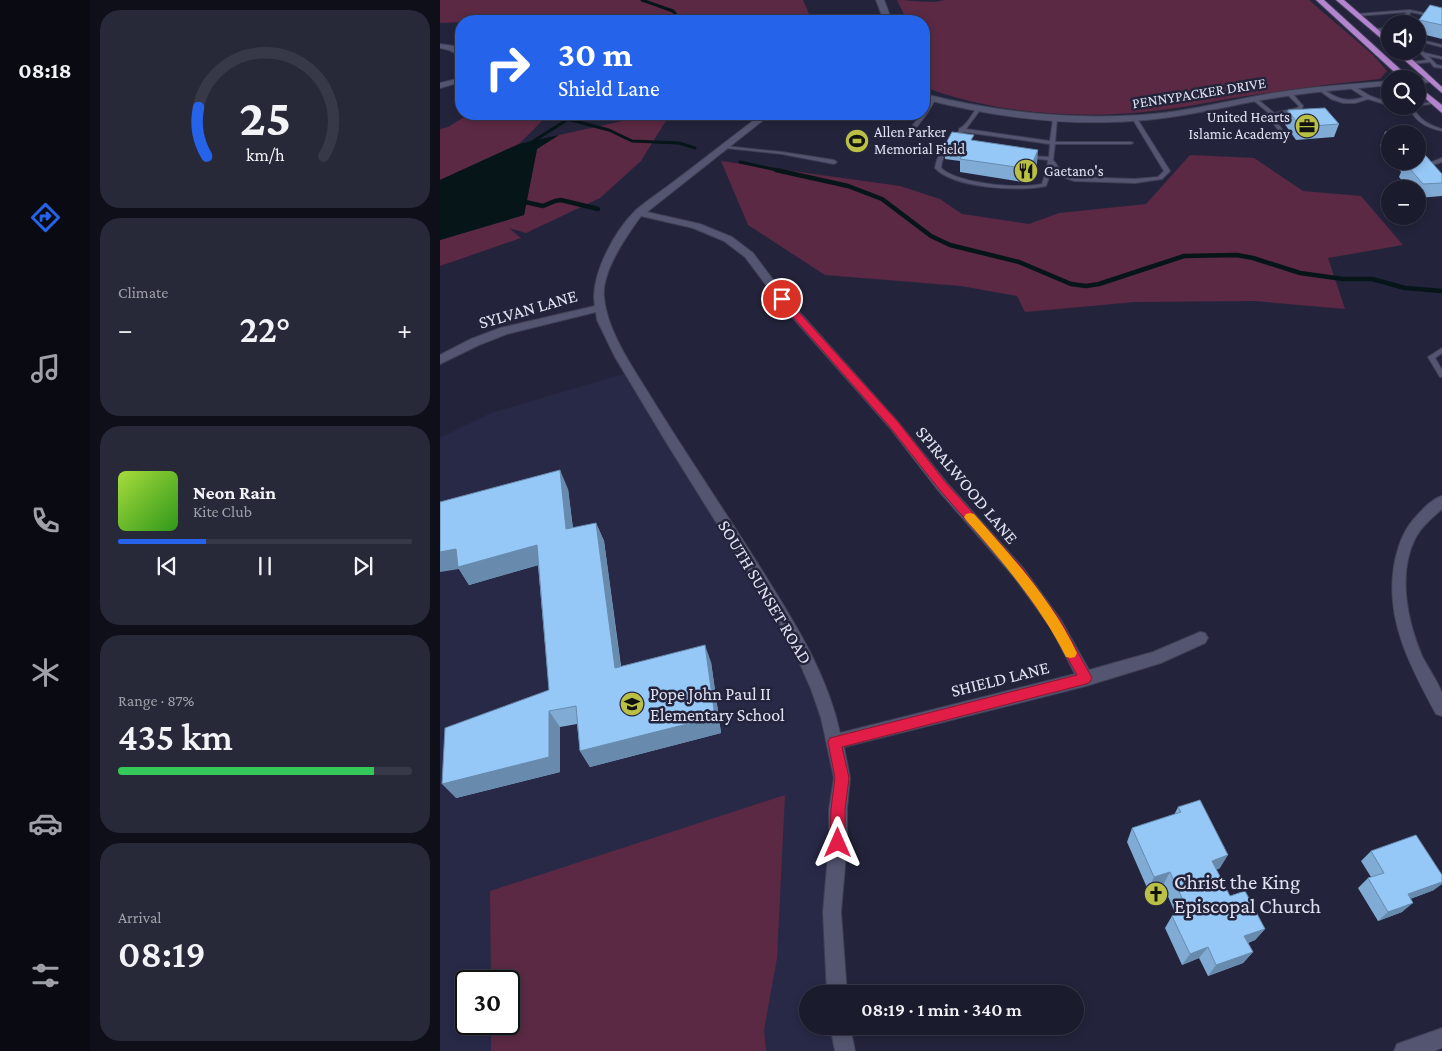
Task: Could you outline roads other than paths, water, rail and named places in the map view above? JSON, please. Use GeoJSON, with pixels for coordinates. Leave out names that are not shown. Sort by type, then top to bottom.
{"type":"FeatureCollection","features":[{"type":"Feature","properties":{"kind":"highway"},"geometry":{"type":"LineString","coordinates":[[1320,0],[1397,70]]}},
{"type":"Feature","properties":{"kind":"highway"},"geometry":{"type":"LineString","coordinates":[[1343,1],[1381,36]]}},
{"type":"Feature","properties":{"kind":"highway"},"geometry":{"type":"LineString","coordinates":[[1408,60],[1442,91]]}},
{"type":"Feature","properties":{"kind":"highway"},"geometry":{"type":"LineString","coordinates":[[1426,95],[1442,110]]}},
{"type":"Feature","properties":{"kind":"street"},"geometry":{"type":"LineString","coordinates":[[880,0],[886,15]]}},
{"type":"Feature","properties":{"kind":"street"},"geometry":{"type":"LineString","coordinates":[[440,46],[455,50]]}},
{"type":"Feature","properties":{"kind":"street"},"geometry":{"type":"LineString","coordinates":[[440,86],[455,82]]}},
{"type":"Feature","properties":{"kind":"street","name":"PENNYPACKER DRIVE"},"geometry":{"type":"LineString","coordinates":[[930,99],[978,110],[1055,119],[1134,118],[1176,114],[1289,93],[1381,85]]}},
{"type":"Feature","properties":{"kind":"street","name":"SOUTH SUNSET ROAD"},"geometry":{"type":"LineString","coordinates":[[760,120],[639,213],[620,237],[608,261],[598,296],[608,332],[621,357],[670,439],[795,636],[819,689],[835,742],[842,778],[838,809],[838,843],[832,912],[836,985]]}},
{"type":"Feature","properties":{"kind":"street","name":"SPIRALWOOD LANE"},"geometry":{"type":"LineString","coordinates":[[639,213],[696,226],[728,239],[749,254],[782,299],[894,425],[942,486],[1019,573],[1056,624],[1086,678]]}},
{"type":"Feature","properties":{"kind":"street","name":"SYLVAN LANE"},"geometry":{"type":"LineString","coordinates":[[440,360],[476,342],[504,332],[600,308]]}},
{"type":"Feature","properties":{"kind":"street"},"geometry":{"type":"LineString","coordinates":[[1442,501],[1411,533],[1400,568],[1399,588],[1400,610],[1415,659],[1442,710]]}},
{"type":"Feature","properties":{"kind":"street","name":"SHIELD LANE"},"geometry":{"type":"LineString","coordinates":[[835,742],[1086,678],[1156,658],[1200,638]]}},
{"type":"Feature","properties":{"kind":"street"},"geometry":{"type":"LineString","coordinates":[[842,1035],[845,1051]]}},
{"type":"Feature","properties":{"kind":"street"},"geometry":{"type":"LineString","coordinates":[[1413,1050],[1442,1038]]}},
{"type":"Feature","properties":{"kind":"lane"},"geometry":{"type":"LineString","coordinates":[[1407,15],[1410,11]]}},
{"type":"Feature","properties":{"kind":"lane"},"geometry":{"type":"LineString","coordinates":[[1357,15],[1410,11],[1442,18]]}},
{"type":"Feature","properties":{"kind":"lane"},"geometry":{"type":"LineString","coordinates":[[1374,30],[1381,30]]}},
{"type":"Feature","properties":{"kind":"lane"},"geometry":{"type":"LineString","coordinates":[[1426,42],[1442,46]]}},
{"type":"Feature","properties":{"kind":"lane"},"geometry":{"type":"LineString","coordinates":[[1426,54],[1442,58]]}},
{"type":"Feature","properties":{"kind":"lane"},"geometry":{"type":"LineString","coordinates":[[1426,57],[1436,66],[1442,67]]}},
{"type":"Feature","properties":{"kind":"lane"},"geometry":{"type":"LineString","coordinates":[[1412,63],[1431,61]]}},
{"type":"Feature","properties":{"kind":"lane"},"geometry":{"type":"LineString","coordinates":[[1352,87],[1368,97],[1381,102]]}},
{"type":"Feature","properties":{"kind":"lane"},"geometry":{"type":"LineString","coordinates":[[1321,90],[1334,99],[1348,102],[1356,102],[1368,97]]}},
{"type":"Feature","properties":{"kind":"lane"},"geometry":{"type":"LineString","coordinates":[[1273,115],[1299,109],[1301,106],[1289,93]]}},
{"type":"Feature","properties":{"kind":"lane"},"geometry":{"type":"LineString","coordinates":[[930,105],[933,100]]}},
{"type":"Feature","properties":{"kind":"lane"},"geometry":{"type":"LineString","coordinates":[[1254,100],[1273,115]]}},
{"type":"Feature","properties":{"kind":"lane"},"geometry":{"type":"LineString","coordinates":[[1426,104],[1434,102]]}},
{"type":"Feature","properties":{"kind":"lane"},"geometry":{"type":"LineString","coordinates":[[978,110],[967,126],[949,140],[938,161],[938,168],[948,176],[964,180],[1036,188],[1044,185],[1050,159],[1055,119]]}},
{"type":"Feature","properties":{"kind":"lane"},"geometry":{"type":"LineString","coordinates":[[1273,115],[1273,122],[1287,138]]}},
{"type":"Feature","properties":{"kind":"lane"},"geometry":{"type":"LineString","coordinates":[[1416,115],[1421,121],[1442,130]]}},
{"type":"Feature","properties":{"kind":"lane"},"geometry":{"type":"LineString","coordinates":[[1024,156],[1050,159],[1062,175],[1074,179],[1136,181],[1160,178],[1168,171],[1134,118]]}},
{"type":"Feature","properties":{"kind":"lane"},"geometry":{"type":"LineString","coordinates":[[906,137],[919,120]]}},
{"type":"Feature","properties":{"kind":"lane"},"geometry":{"type":"LineString","coordinates":[[961,130],[1052,142],[1131,143]]}},
{"type":"Feature","properties":{"kind":"lane"},"geometry":{"type":"LineString","coordinates":[[949,140],[957,141]]}},
{"type":"Feature","properties":{"kind":"lane"},"geometry":{"type":"LineString","coordinates":[[726,147],[782,153],[834,162]]}},
{"type":"Feature","properties":{"kind":"lane"},"geometry":{"type":"LineString","coordinates":[[1442,160],[1431,164],[1430,170],[1442,183]]}},
{"type":"Feature","properties":{"kind":"lane"},"geometry":{"type":"LineString","coordinates":[[1442,350],[1431,357],[1442,375]]}},
{"type":"Feature","properties":{"kind":"waterway"},"geometry":{"type":"LineString","coordinates":[[642,0],[673,11],[676,15]]}},
{"type":"Feature","properties":{"kind":"waterway"},"geometry":{"type":"LineString","coordinates":[[529,144],[567,120]]}},
{"type":"Feature","properties":{"kind":"waterway"},"geometry":{"type":"LineString","coordinates":[[571,120],[609,130],[632,141],[679,143],[695,148]]}},
{"type":"Feature","properties":{"kind":"waterway"},"geometry":{"type":"LineString","coordinates":[[740,162],[781,171]]}},
{"type":"Feature","properties":{"kind":"waterway"},"geometry":{"type":"LineString","coordinates":[[776,170],[848,186],[882,199],[931,236],[950,245],[1019,262],[1071,284],[1086,286],[1099,284],[1184,256],[1237,255],[1253,258],[1300,273],[1343,279],[1372,279],[1405,288],[1442,291]]}},
{"type":"Feature","properties":{"kind":"waterway"},"geometry":{"type":"LineString","coordinates":[[525,202],[543,206],[561,200],[598,209]]}},
{"type":"Feature","properties":{"kind":"place","name":"United Hearts Islamic Academy"},"geometry":{"type":"Point","coordinates":[1307,126]}},
{"type":"Feature","properties":{"kind":"place","name":"Allen Parker Memorial Field"},"geometry":{"type":"Point","coordinates":[857,141]}},
{"type":"Feature","properties":{"kind":"place","name":"Gaetano's"},"geometry":{"type":"Point","coordinates":[1026,171]}},
{"type":"Feature","properties":{"kind":"place","name":"Pope John Paul II Elementary School"},"geometry":{"type":"Point","coordinates":[632,704]}},
{"type":"Feature","properties":{"kind":"place","name":"Christ the King Episcopal Church"},"geometry":{"type":"Point","coordinates":[1156,894]}}]}
